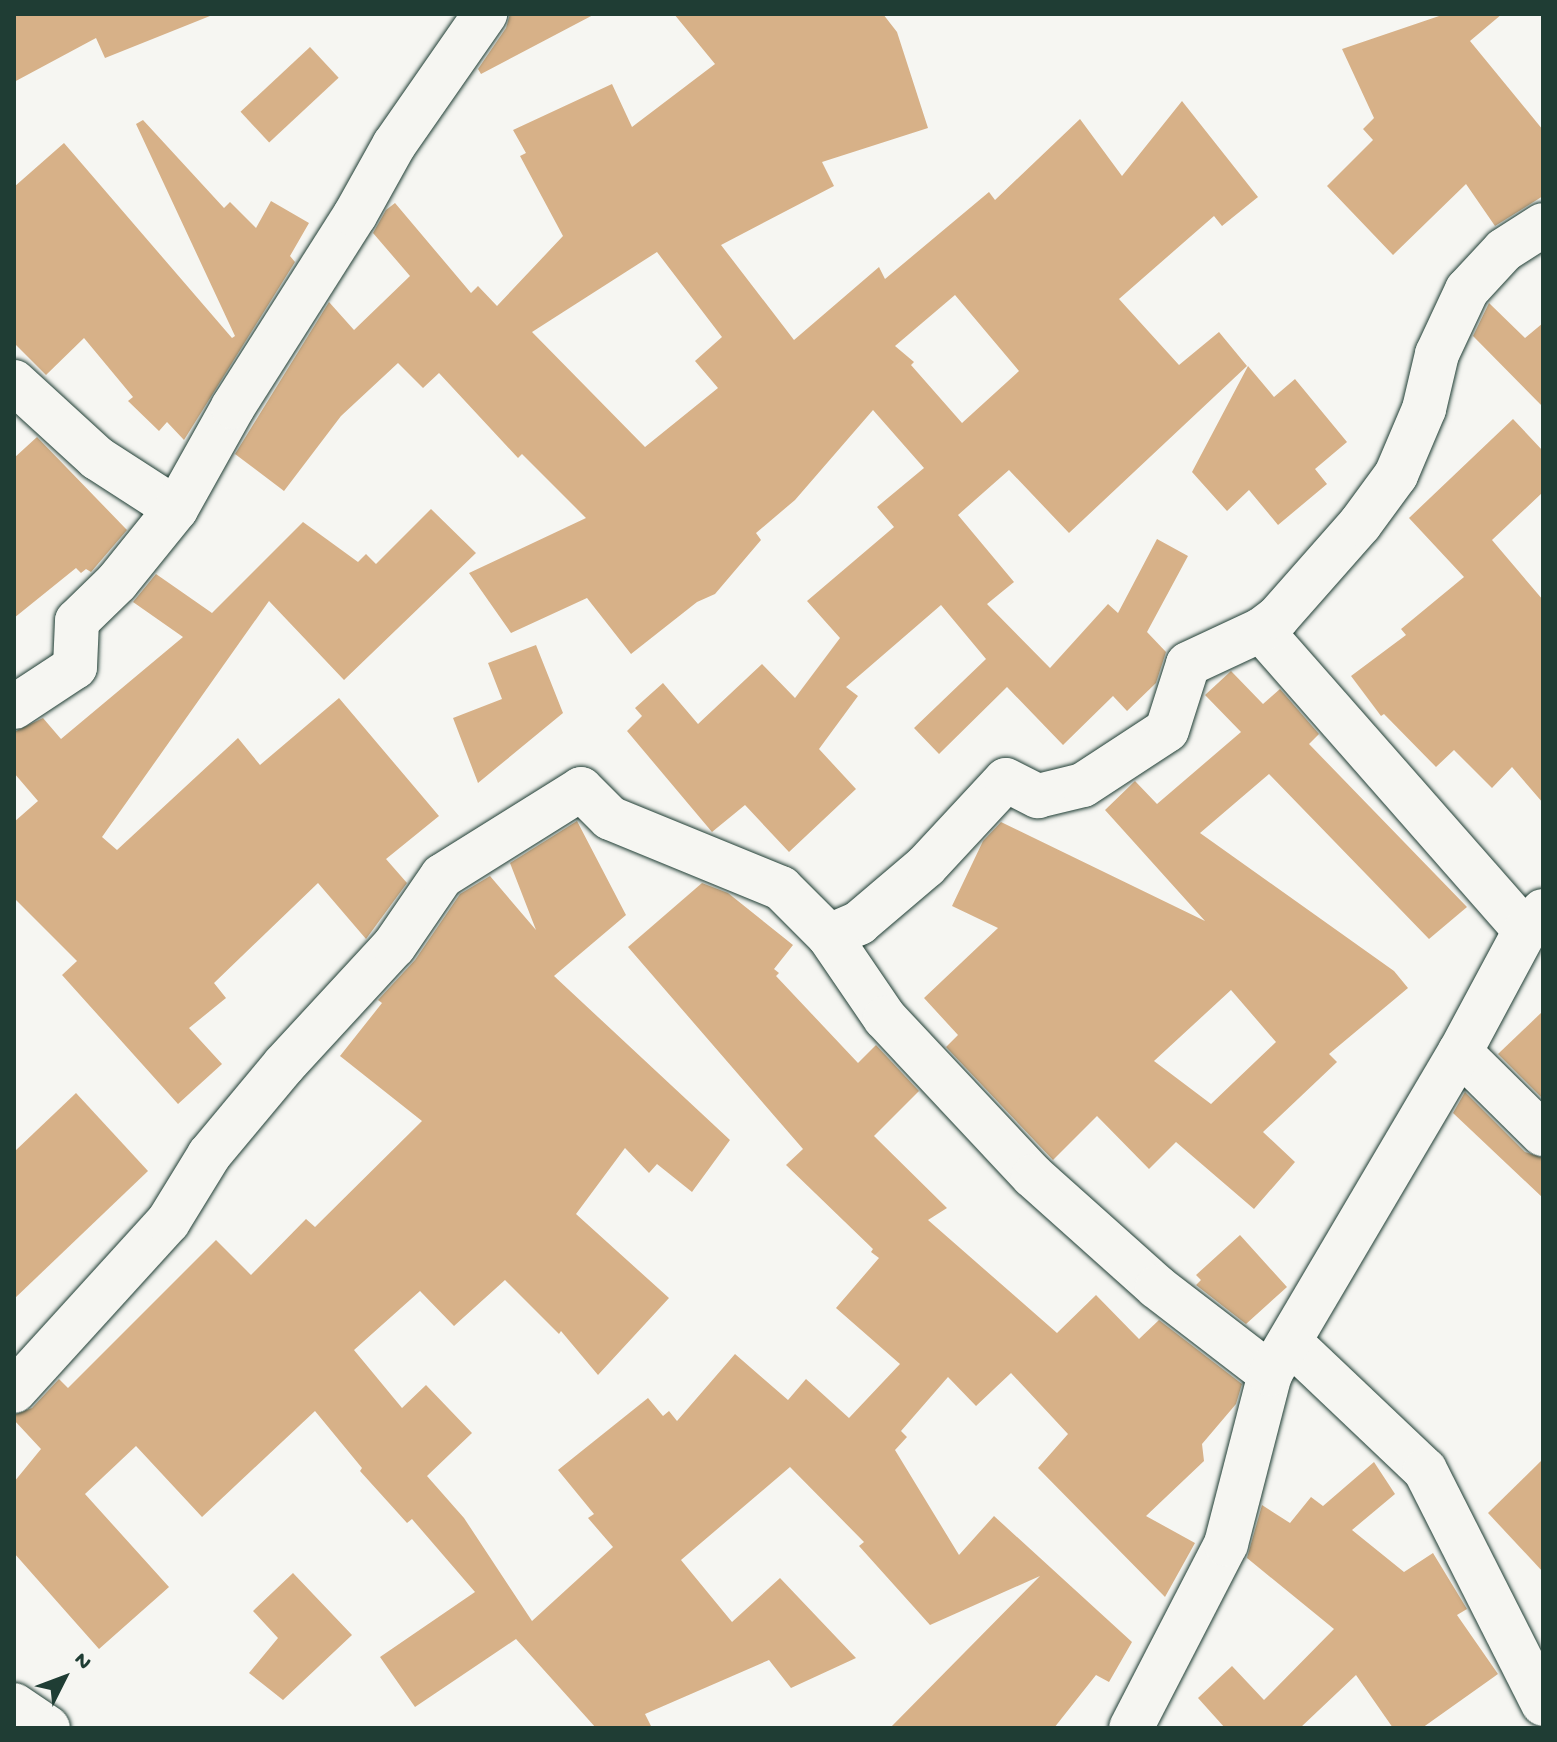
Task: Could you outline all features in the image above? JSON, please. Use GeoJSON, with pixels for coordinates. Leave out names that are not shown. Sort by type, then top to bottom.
{"type":"FeatureCollection","features":[{"type":"Feature","properties":{"kind":"street"},"geometry":{"type":"LineString","coordinates":[[14,707],[75,667],[77,621],[117,582],[176,509],[233,407],[355,215],[394,145],[485,14]]}},
{"type":"Feature","properties":{"kind":"street"},"geometry":{"type":"LineString","coordinates":[[829,936],[859,923],[926,866],[1006,780],[1038,796],[1083,785],[1167,730],[1188,664],[1261,630],[1278,617],[1360,524],[1396,475],[1424,409],[1437,354],[1467,290],[1504,250],[1543,225]]}},
{"type":"Feature","properties":{"kind":"street"},"geometry":{"type":"LineString","coordinates":[[14,382],[97,458],[176,509]]}},
{"type":"Feature","properties":{"kind":"street"},"geometry":{"type":"LineString","coordinates":[[1131,1728],[1226,1544],[1280,1358],[1534,921],[1261,630]]}},
{"type":"Feature","properties":{"kind":"street"},"geometry":{"type":"LineString","coordinates":[[14,1391],[168,1222],[209,1155],[284,1065],[394,946],[442,876],[581,789],[610,818],[781,888],[829,936],[885,1018],[1033,1176],[1157,1287],[1280,1358],[1425,1470],[1543,1704]]}},
{"type":"Feature","properties":{"kind":"street"},"geometry":{"type":"LineString","coordinates":[[1460,1052],[1543,1134]]}},
{"type":"Feature","properties":{"kind":"street"},"geometry":{"type":"LineString","coordinates":[[14,1705],[48,1728]]}},
{"type":"Feature","properties":{"kind":"building"},"geometry":{"type":"Polygon","coordinates":[[[14,14],[210,16],[105,58],[96,38],[14,82],[14,14]]]}},
{"type":"Feature","properties":{"kind":"building"},"geometry":{"type":"Polygon","coordinates":[[[510,14],[595,14],[481,74],[478,69],[506,28],[510,14]]]}},
{"type":"Feature","properties":{"kind":"building"},"geometry":{"type":"Polygon","coordinates":[[[674,14],[883,14],[897,32],[928,128],[822,162],[834,186],[721,245],[794,340],[879,267],[885,279],[989,192],[995,200],[1080,119],[1122,176],[1182,101],[1258,197],[1222,226],[1214,216],[1119,299],[1179,365],[1219,332],[1247,366],[1069,533],[1009,470],[958,515],[1014,582],[987,604],[1050,668],[1108,604],[1118,613],[1157,539],[1188,556],[1147,632],[1166,652],[1156,683],[1127,711],[1113,696],[1063,745],[1007,687],[939,754],[914,728],[986,659],[941,605],[846,687],[858,696],[819,749],[856,789],[789,852],[745,805],[712,832],[627,731],[642,716],[635,708],[663,683],[698,724],[762,664],[795,698],[840,638],[807,601],[894,527],[877,507],[924,468],[873,410],[795,500],[756,533],[761,540],[715,594],[697,602],[631,654],[587,598],[511,633],[469,573],[586,518],[522,454],[518,458],[439,373],[423,388],[398,363],[341,416],[284,491],[235,454],[329,302],[354,330],[410,276],[373,233],[386,210],[395,203],[471,293],[478,286],[497,306],[563,236],[520,156],[526,153],[513,130],[612,84],[632,127],[715,64],[674,14]],[[657,252],[532,332],[645,447],[718,388],[695,361],[722,337],[657,252]],[[955,295],[895,346],[914,362],[911,365],[962,423],[1019,371],[955,295]]]}},
{"type":"Feature","properties":{"kind":"building"},"geometry":{"type":"Polygon","coordinates":[[[1445,14],[1502,14],[1470,41],[1543,130],[1543,196],[1495,226],[1466,184],[1393,255],[1327,186],[1373,140],[1363,129],[1374,118],[1342,49],[1445,14]]]}},
{"type":"Feature","properties":{"kind":"building"},"geometry":{"type":"Polygon","coordinates":[[[310,47],[339,78],[269,143],[241,112],[310,47]]]}},
{"type":"Feature","properties":{"kind":"building"},"geometry":{"type":"Polygon","coordinates":[[[143,120],[224,208],[230,202],[256,228],[271,201],[309,223],[290,256],[295,262],[184,440],[167,422],[159,431],[128,401],[133,397],[84,338],[46,375],[14,343],[14,187],[64,143],[232,338],[235,336],[136,124],[143,120]]]}},
{"type":"Feature","properties":{"kind":"building"},"geometry":{"type":"Polygon","coordinates":[[[1489,303],[1525,338],[1543,323],[1543,407],[1473,336],[1489,303]]]}},
{"type":"Feature","properties":{"kind":"building"},"geometry":{"type":"Polygon","coordinates":[[[1248,366],[1274,397],[1295,379],[1347,442],[1315,469],[1327,484],[1278,525],[1249,490],[1227,511],[1192,472],[1248,366]]]}},
{"type":"Feature","properties":{"kind":"building"},"geometry":{"type":"Polygon","coordinates":[[[1513,419],[1543,451],[1543,492],[1492,540],[1543,600],[1543,803],[1512,767],[1492,788],[1454,750],[1436,767],[1384,714],[1381,716],[1351,676],[1406,635],[1401,629],[1464,577],[1409,518],[1513,419]]]}},
{"type":"Feature","properties":{"kind":"building"},"geometry":{"type":"Polygon","coordinates":[[[37,437],[127,530],[91,572],[86,569],[81,573],[76,568],[14,618],[14,458],[37,437]]]}},
{"type":"Feature","properties":{"kind":"building"},"geometry":{"type":"Polygon","coordinates":[[[431,509],[476,553],[344,680],[269,601],[102,837],[117,850],[238,738],[260,765],[339,698],[439,816],[386,859],[407,883],[366,939],[318,883],[214,983],[226,998],[189,1028],[222,1064],[178,1104],[62,975],[77,961],[14,898],[14,822],[38,801],[14,773],[14,732],[43,718],[61,739],[183,637],[133,602],[156,574],[212,613],[303,522],[358,562],[366,554],[376,564],[431,509]]]}},
{"type":"Feature","properties":{"kind":"building"},"geometry":{"type":"Polygon","coordinates":[[[536,645],[563,713],[478,783],[453,718],[502,699],[488,663],[536,645]]]}},
{"type":"Feature","properties":{"kind":"building"},"geometry":{"type":"Polygon","coordinates":[[[1231,671],[1263,704],[1280,689],[1319,734],[1309,744],[1467,907],[1429,939],[1269,774],[1200,833],[1394,971],[1408,988],[1329,1054],[1337,1062],[1263,1132],[1295,1162],[1254,1209],[1176,1142],[1149,1169],[1097,1116],[1053,1160],[946,1047],[958,1035],[924,998],[998,928],[952,906],[983,841],[1001,822],[1205,921],[1105,810],[1135,781],[1157,804],[1241,732],[1205,695],[1231,671]],[[1231,990],[1154,1061],[1211,1104],[1276,1042],[1231,990]]]}},
{"type":"Feature","properties":{"kind":"building"},"geometry":{"type":"Polygon","coordinates":[[[577,821],[626,915],[554,976],[730,1140],[692,1192],[657,1164],[649,1173],[625,1148],[576,1214],[669,1298],[598,1375],[561,1331],[559,1334],[505,1280],[454,1326],[420,1291],[354,1350],[402,1408],[426,1385],[472,1433],[427,1476],[464,1518],[532,1621],[613,1547],[588,1518],[594,1514],[558,1470],[648,1398],[663,1416],[669,1411],[677,1421],[735,1354],[788,1400],[806,1379],[849,1418],[900,1364],[836,1308],[879,1258],[786,1165],[803,1149],[628,947],[702,883],[728,893],[793,945],[774,969],[779,973],[776,976],[858,1063],[876,1045],[919,1091],[874,1136],[947,1208],[928,1220],[1057,1333],[1096,1295],[1139,1339],[1159,1320],[1242,1384],[1236,1404],[1202,1444],[1204,1461],[1146,1516],[1195,1543],[1165,1597],[1038,1468],[1068,1434],[1011,1373],[976,1406],[948,1377],[901,1431],[907,1437],[895,1450],[959,1555],[994,1516],[1132,1642],[1109,1682],[1096,1675],[1054,1728],[890,1728],[1040,1576],[930,1625],[859,1546],[864,1542],[790,1467],[681,1560],[732,1622],[780,1578],[856,1658],[791,1688],[769,1660],[645,1714],[652,1728],[596,1728],[516,1639],[415,1707],[380,1657],[475,1592],[412,1519],[407,1523],[360,1471],[362,1468],[315,1411],[202,1517],[136,1446],[85,1494],[169,1587],[99,1649],[14,1553],[14,1482],[41,1449],[14,1420],[14,1415],[32,1408],[59,1379],[68,1388],[216,1240],[251,1275],[306,1219],[315,1227],[422,1121],[340,1056],[382,1003],[378,1000],[415,960],[460,894],[490,876],[536,930],[510,863],[577,821]]]}},
{"type":"Feature","properties":{"kind":"building"},"geometry":{"type":"Polygon","coordinates":[[[1543,1011],[1543,1099],[1498,1054],[1543,1011]]]}},
{"type":"Feature","properties":{"kind":"building"},"geometry":{"type":"Polygon","coordinates":[[[1465,1092],[1525,1152],[1543,1158],[1543,1198],[1453,1113],[1465,1092]]]}},
{"type":"Feature","properties":{"kind":"building"},"geometry":{"type":"Polygon","coordinates":[[[76,1093],[148,1171],[14,1299],[14,1152],[76,1093]]]}},
{"type":"Feature","properties":{"kind":"building"},"geometry":{"type":"Polygon","coordinates":[[[1240,1235],[1287,1287],[1246,1324],[1196,1285],[1201,1280],[1196,1275],[1240,1235]]]}},
{"type":"Feature","properties":{"kind":"building"},"geometry":{"type":"Polygon","coordinates":[[[1543,1459],[1543,1572],[1488,1513],[1543,1459]]]}},
{"type":"Feature","properties":{"kind":"building"},"geometry":{"type":"Polygon","coordinates":[[[1374,1462],[1395,1494],[1352,1530],[1404,1572],[1433,1553],[1467,1609],[1457,1615],[1498,1674],[1422,1728],[1393,1728],[1356,1675],[1300,1728],[1225,1728],[1198,1698],[1232,1666],[1264,1700],[1334,1629],[1247,1558],[1262,1505],[1290,1523],[1311,1497],[1323,1506],[1374,1462]]]}},
{"type":"Feature","properties":{"kind":"building"},"geometry":{"type":"Polygon","coordinates":[[[293,1573],[352,1635],[283,1700],[249,1673],[278,1638],[253,1611],[293,1573]]]}}]}
